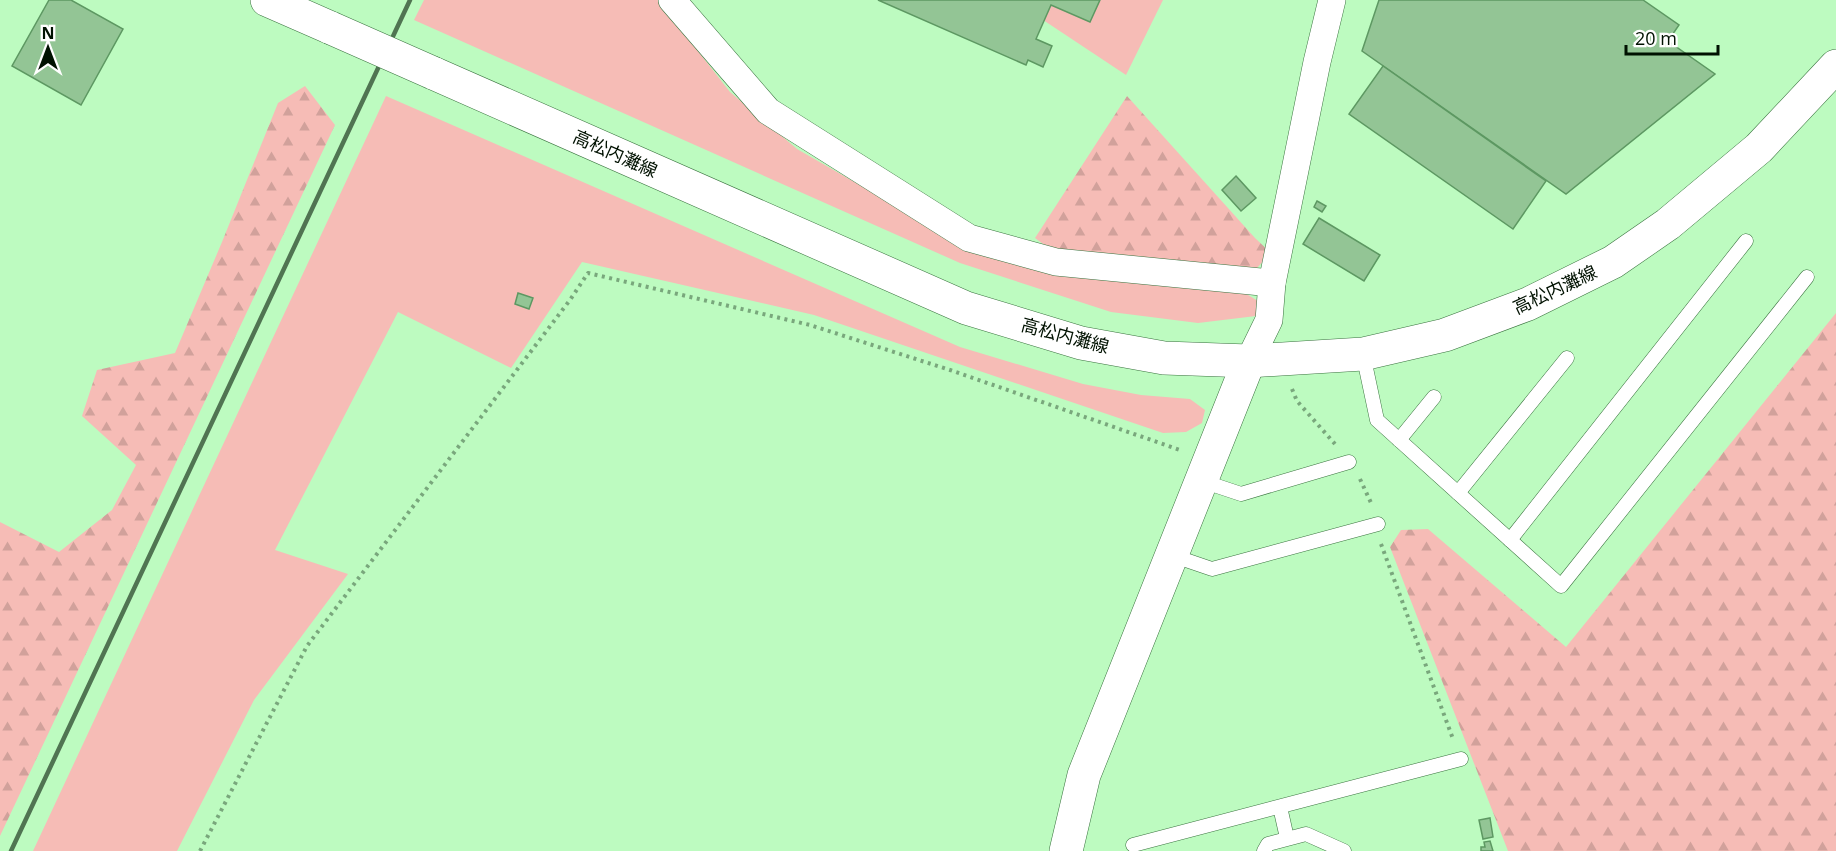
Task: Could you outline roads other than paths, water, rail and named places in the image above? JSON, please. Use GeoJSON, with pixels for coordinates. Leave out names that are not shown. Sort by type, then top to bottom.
{"type":"FeatureCollection","features":[{"type":"Feature","properties":{"kind":"main road","name":"高松内灘線"},"geometry":{"type":"LineString","coordinates":[[267,0],[966,308],[1081,343],[1164,358],[1250,361],[1363,354],[1444,335],[1528,304],[1613,262],[1668,224],[1759,148],[1836,66]]}},
{"type":"Feature","properties":{"kind":"main road"},"geometry":{"type":"LineString","coordinates":[[1066,851],[1084,775],[1250,361]]}},
{"type":"Feature","properties":{"kind":"street"},"geometry":{"type":"LineString","coordinates":[[672,0],[768,111],[969,238],[1056,262],[1272,283]]}},
{"type":"Feature","properties":{"kind":"street"},"geometry":{"type":"LineString","coordinates":[[1250,361],[1269,320],[1272,283],[1317,62],[1332,0]]}},
{"type":"Feature","properties":{"kind":"lane"},"geometry":{"type":"LineString","coordinates":[[1510,540],[1746,242]]}},
{"type":"Feature","properties":{"kind":"lane"},"geometry":{"type":"LineString","coordinates":[[1363,354],[1377,420],[1561,586],[1807,277]]}},
{"type":"Feature","properties":{"kind":"lane"},"geometry":{"type":"LineString","coordinates":[[1458,493],[1567,358]]}},
{"type":"Feature","properties":{"kind":"lane"},"geometry":{"type":"LineString","coordinates":[[1399,440],[1434,397]]}},
{"type":"Feature","properties":{"kind":"lane"},"geometry":{"type":"LineString","coordinates":[[1206,470],[1240,494],[1349,462]]}},
{"type":"Feature","properties":{"kind":"lane"},"geometry":{"type":"LineString","coordinates":[[1171,555],[1212,569],[1378,524]]}},
{"type":"Feature","properties":{"kind":"lane"},"geometry":{"type":"LineString","coordinates":[[1133,844],[1461,759]]}},
{"type":"Feature","properties":{"kind":"lane"},"geometry":{"type":"LineString","coordinates":[[1280,807],[1287,838]]}},
{"type":"Feature","properties":{"kind":"lane"},"geometry":{"type":"LineString","coordinates":[[1264,851],[1268,844],[1306,834],[1344,851]]}},
{"type":"Feature","properties":{"kind":"railway"},"geometry":{"type":"LineString","coordinates":[[11,851],[410,0]]}}]}
